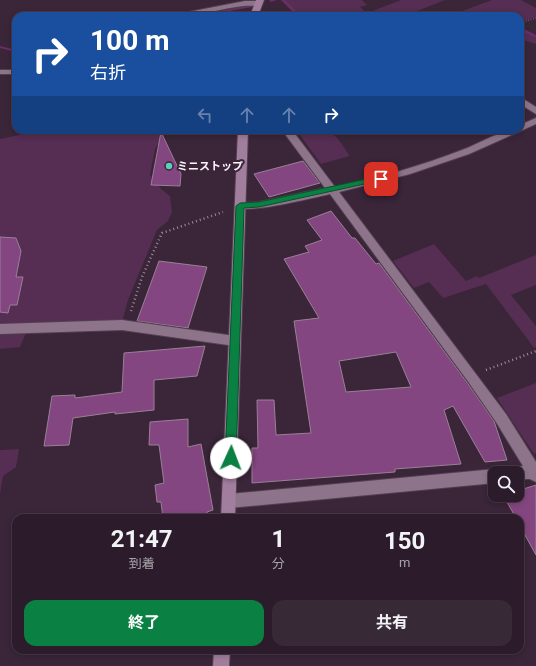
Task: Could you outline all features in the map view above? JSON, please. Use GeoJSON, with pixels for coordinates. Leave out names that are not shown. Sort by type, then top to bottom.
{"type":"FeatureCollection","features":[{"type":"Feature","properties":{"kind":"main road"},"geometry":{"type":"LineString","coordinates":[[255,12],[259,2]]}},
{"type":"Feature","properties":{"kind":"main road"},"geometry":{"type":"LineString","coordinates":[[228,514],[242,134]]}},
{"type":"Feature","properties":{"kind":"main road"},"geometry":{"type":"LineString","coordinates":[[221,666],[222,654]]}},
{"type":"Feature","properties":{"kind":"street"},"geometry":{"type":"LineString","coordinates":[[199,12],[245,3],[259,2]]}},
{"type":"Feature","properties":{"kind":"street"},"geometry":{"type":"LineString","coordinates":[[0,72],[12,72]]}},
{"type":"Feature","properties":{"kind":"street"},"geometry":{"type":"LineString","coordinates":[[524,103],[536,111]]}},
{"type":"Feature","properties":{"kind":"street"},"geometry":{"type":"LineString","coordinates":[[524,126],[536,121]]}},
{"type":"Feature","properties":{"kind":"street"},"geometry":{"type":"LineString","coordinates":[[290,134],[471,376],[500,418],[535,474]]}},
{"type":"Feature","properties":{"kind":"street"},"geometry":{"type":"LineString","coordinates":[[240,206],[259,205],[407,172],[466,152],[507,134]]}},
{"type":"Feature","properties":{"kind":"street"},"geometry":{"type":"LineString","coordinates":[[0,329],[127,325],[235,341]]}},
{"type":"Feature","properties":{"kind":"street"},"geometry":{"type":"LineString","coordinates":[[524,474],[535,474]]}},
{"type":"Feature","properties":{"kind":"street"},"geometry":{"type":"LineString","coordinates":[[229,502],[488,477]]}},
{"type":"Feature","properties":{"kind":"path"},"geometry":{"type":"LineString","coordinates":[[526,22],[536,18]]}},
{"type":"Feature","properties":{"kind":"path"},"geometry":{"type":"LineString","coordinates":[[127,325],[142,277],[162,233],[240,206]]}},
{"type":"Feature","properties":{"kind":"path"},"geometry":{"type":"LineString","coordinates":[[471,376],[536,352]]}},
{"type":"Feature","properties":{"kind":"shaded area"},"geometry":{"type":"Polygon","coordinates":[[[284,0],[362,0],[367,5],[360,7],[366,12],[296,12],[284,0]]]}},
{"type":"Feature","properties":{"kind":"shaded area"},"geometry":{"type":"Polygon","coordinates":[[[401,0],[445,0],[415,12],[370,12],[401,0]]]}},
{"type":"Feature","properties":{"kind":"shaded area"},"geometry":{"type":"Polygon","coordinates":[[[492,0],[521,0],[536,8],[536,17],[524,21],[524,12],[460,12],[492,0]]]}},
{"type":"Feature","properties":{"kind":"shaded area"},"geometry":{"type":"Polygon","coordinates":[[[524,30],[536,37],[536,44],[524,40],[524,30]]]}},
{"type":"Feature","properties":{"kind":"shaded area"},"geometry":{"type":"Polygon","coordinates":[[[24,134],[164,134],[155,149],[150,175],[161,189],[170,196],[172,212],[168,221],[157,230],[128,300],[122,322],[58,332],[26,333],[20,347],[0,349],[0,139],[24,134]]]}},
{"type":"Feature","properties":{"kind":"shaded area"},"geometry":{"type":"Polygon","coordinates":[[[332,134],[338,139],[350,156],[321,164],[300,135],[332,134]]]}},
{"type":"Feature","properties":{"kind":"shaded area"},"geometry":{"type":"Polygon","coordinates":[[[434,244],[466,281],[477,276],[479,278],[536,255],[536,285],[511,295],[536,326],[536,347],[534,348],[486,284],[443,298],[429,282],[414,288],[393,261],[434,244]]]}},
{"type":"Feature","properties":{"kind":"shaded area"},"geometry":{"type":"Polygon","coordinates":[[[536,383],[536,453],[534,454],[497,398],[536,383]]]}},
{"type":"Feature","properties":{"kind":"shaded area"},"geometry":{"type":"Polygon","coordinates":[[[19,449],[16,467],[3,476],[0,494],[0,450],[19,449]]]}},
{"type":"Feature","properties":{"kind":"building"},"geometry":{"type":"Polygon","coordinates":[[[161,134],[162,134],[181,174],[180,186],[151,185],[161,134]]]}},
{"type":"Feature","properties":{"kind":"building"},"geometry":{"type":"Polygon","coordinates":[[[303,161],[320,183],[269,197],[254,174],[303,161]]]}},
{"type":"Feature","properties":{"kind":"building"},"geometry":{"type":"Polygon","coordinates":[[[331,211],[352,238],[355,238],[376,264],[379,263],[494,421],[507,460],[485,462],[453,406],[444,410],[461,464],[395,469],[395,472],[252,483],[252,448],[258,448],[257,400],[274,400],[276,435],[311,433],[294,321],[319,318],[284,259],[309,252],[305,246],[322,240],[307,220],[331,211]],[[396,352],[339,361],[346,392],[411,387],[396,352]]]}},
{"type":"Feature","properties":{"kind":"building"},"geometry":{"type":"Polygon","coordinates":[[[0,237],[16,238],[21,251],[16,277],[23,277],[17,305],[10,305],[8,313],[0,312],[0,237]]]}},
{"type":"Feature","properties":{"kind":"building"},"geometry":{"type":"Polygon","coordinates":[[[159,261],[207,267],[188,328],[137,321],[159,261]]]}},
{"type":"Feature","properties":{"kind":"building"},"geometry":{"type":"Polygon","coordinates":[[[205,346],[197,376],[154,380],[154,410],[115,414],[115,412],[73,418],[69,445],[44,446],[52,396],[75,395],[75,398],[122,392],[124,353],[205,346]]]}},
{"type":"Feature","properties":{"kind":"building"},"geometry":{"type":"Polygon","coordinates":[[[188,419],[188,447],[201,444],[213,510],[207,512],[207,514],[162,514],[161,502],[157,502],[155,485],[164,483],[159,445],[149,445],[150,422],[188,419]]]}},
{"type":"Feature","properties":{"kind":"building"},"geometry":{"type":"Polygon","coordinates":[[[536,485],[536,555],[524,533],[524,514],[514,514],[507,502],[524,502],[524,489],[536,485]]]}},
{"type":"Feature","properties":{"kind":"waterway"},"geometry":{"type":"LineString","coordinates":[[271,1],[275,0]]}},
{"type":"Feature","properties":{"kind":"waterway"},"geometry":{"type":"LineString","coordinates":[[283,0],[295,12]]}},
{"type":"Feature","properties":{"kind":"waterway"},"geometry":{"type":"LineString","coordinates":[[217,12],[250,6]]}},
{"type":"Feature","properties":{"kind":"waterway"},"geometry":{"type":"LineString","coordinates":[[524,30],[536,37]]}},
{"type":"Feature","properties":{"kind":"waterway"},"geometry":{"type":"LineString","coordinates":[[0,47],[12,50]]}},
{"type":"Feature","properties":{"kind":"place","name":"ミニストップ"},"geometry":{"type":"Point","coordinates":[169,166]}},
{"type":"Feature","properties":{"kind":"route"},"geometry":{"type":"LineString","coordinates":[[231,458],[240,206],[259,205],[354,186],[381,179]]}}]}
